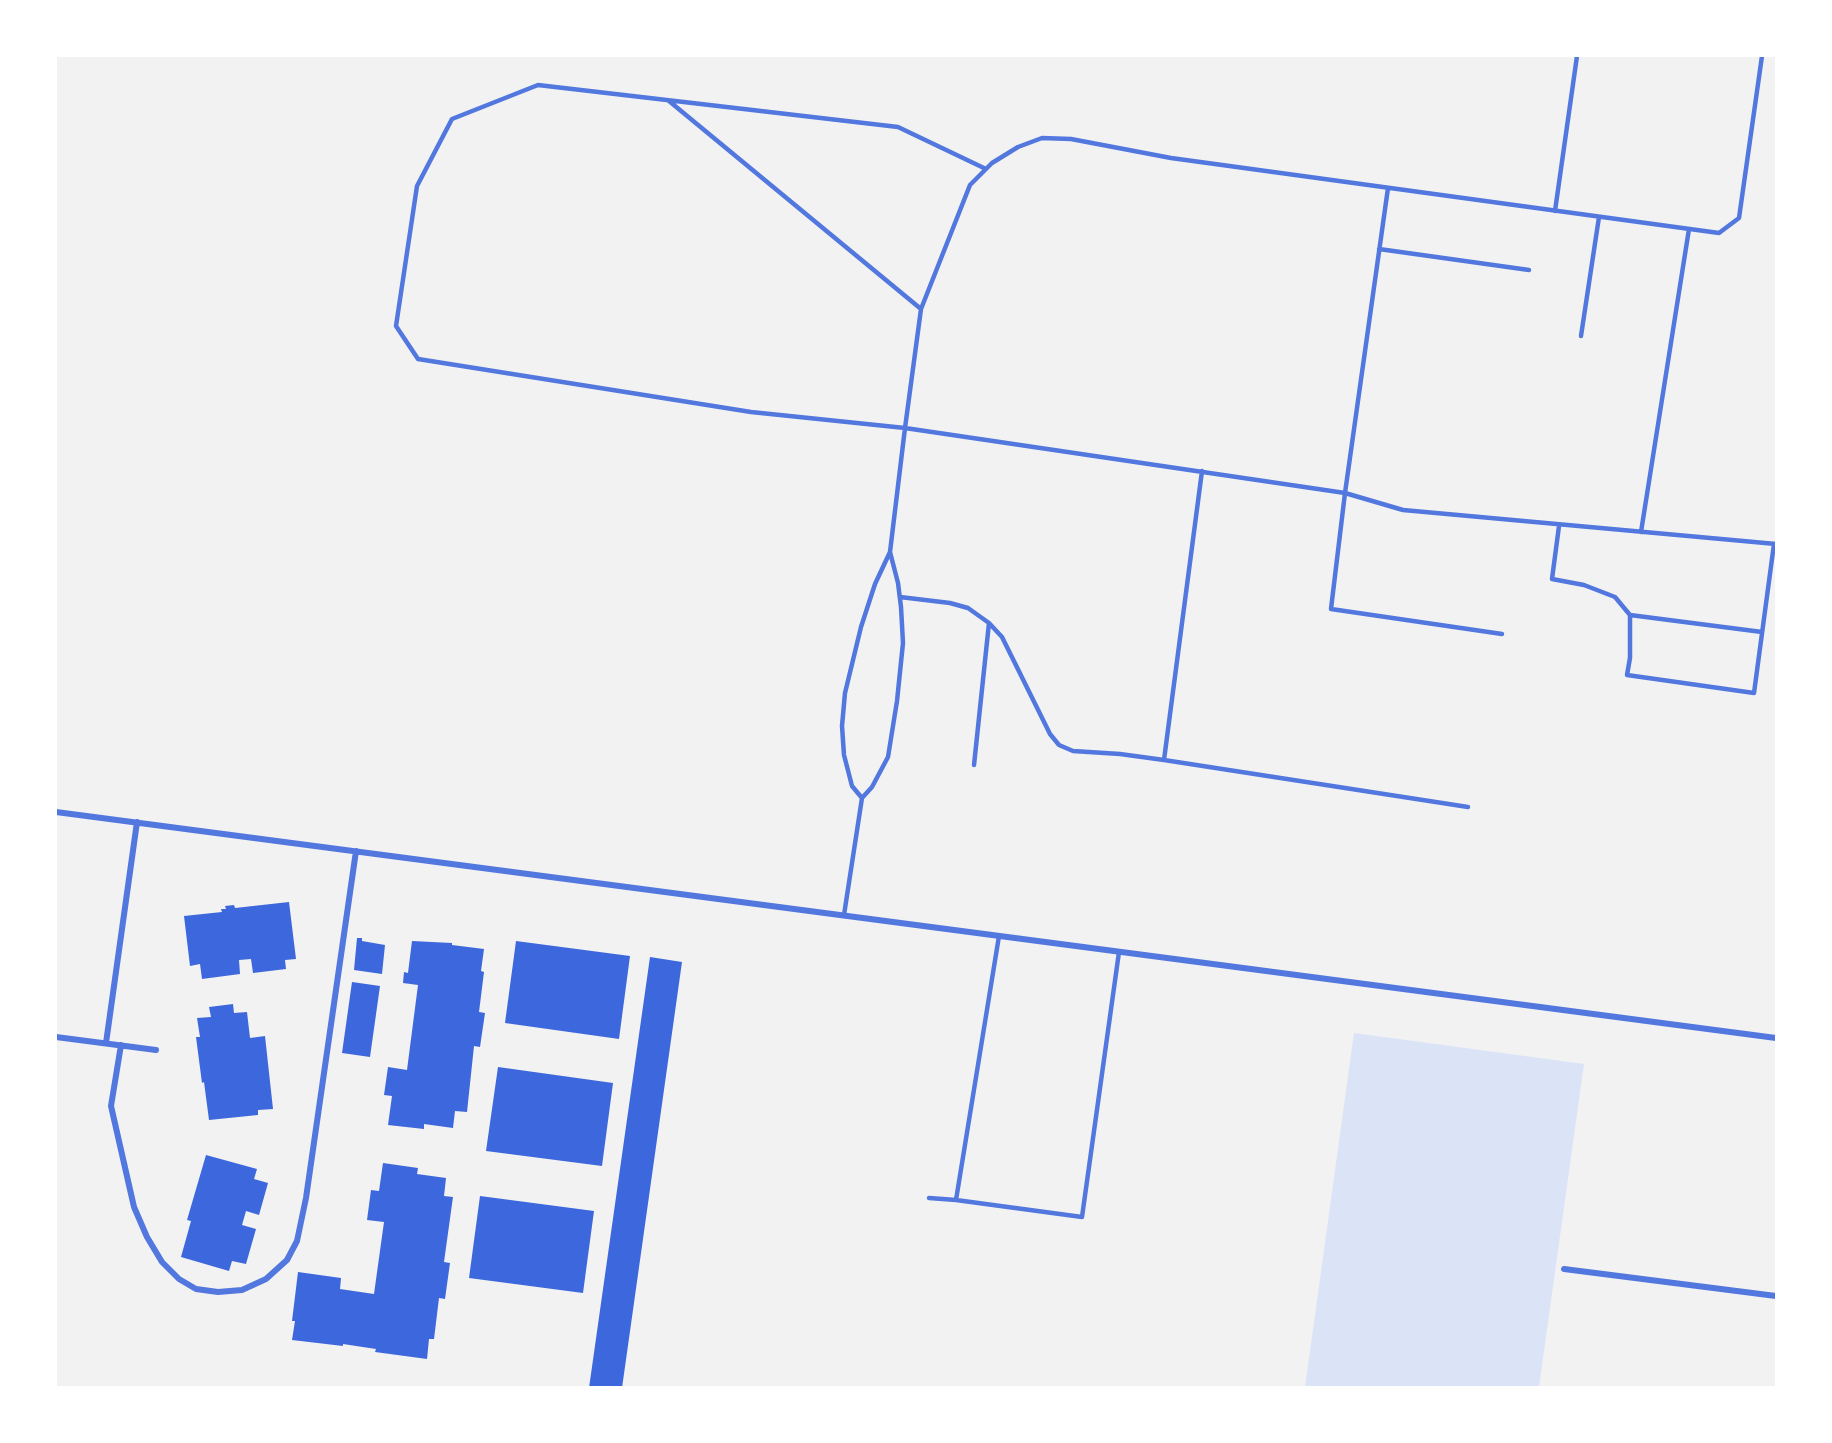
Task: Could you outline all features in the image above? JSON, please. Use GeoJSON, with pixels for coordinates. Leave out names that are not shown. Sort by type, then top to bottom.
{"type":"FeatureCollection","features":[{"type":"Feature","properties":{"kind":"street"},"geometry":{"type":"LineString","coordinates":[[56,812],[1776,1038]]}},
{"type":"Feature","properties":{"kind":"street"},"geometry":{"type":"LineString","coordinates":[[106,1043],[137,822]]}},
{"type":"Feature","properties":{"kind":"street"},"geometry":{"type":"LineString","coordinates":[[121,1046],[111,1106],[134,1208],[147,1237],[162,1262],[179,1279],[196,1289],[218,1292],[242,1290],[266,1279],[287,1260],[297,1241],[306,1198],[356,851]]}},
{"type":"Feature","properties":{"kind":"street"},"geometry":{"type":"LineString","coordinates":[[56,1037],[156,1050]]}},
{"type":"Feature","properties":{"kind":"street"},"geometry":{"type":"LineString","coordinates":[[1564,1269],[1776,1296]]}},
{"type":"Feature","properties":{"kind":"lane"},"geometry":{"type":"LineString","coordinates":[[1555,211],[1577,56]]}},
{"type":"Feature","properties":{"kind":"lane"},"geometry":{"type":"LineString","coordinates":[[862,798],[852,786],[844,755],[842,726],[845,693],[861,627],[875,584],[890,552],[921,309],[970,185],[986,169],[1018,147],[1042,138],[1071,139],[1171,158],[1719,233],[1739,218],[1762,56]]}},
{"type":"Feature","properties":{"kind":"lane"},"geometry":{"type":"LineString","coordinates":[[986,169],[898,127],[538,85],[452,119],[417,186],[396,326],[418,359],[751,412],[906,428],[1345,492],[1403,510],[1775,544],[1754,693],[1628,675],[1630,615],[1615,597],[1584,585],[1552,579],[1559,526]]}},
{"type":"Feature","properties":{"kind":"lane"},"geometry":{"type":"LineString","coordinates":[[667,100],[921,309]]}},
{"type":"Feature","properties":{"kind":"lane"},"geometry":{"type":"LineString","coordinates":[[1388,188],[1345,492],[1331,609],[1502,634]]}},
{"type":"Feature","properties":{"kind":"lane"},"geometry":{"type":"LineString","coordinates":[[1581,336],[1599,217]]}},
{"type":"Feature","properties":{"kind":"lane"},"geometry":{"type":"LineString","coordinates":[[1641,532],[1689,229]]}},
{"type":"Feature","properties":{"kind":"lane"},"geometry":{"type":"LineString","coordinates":[[1379,249],[1529,270]]}},
{"type":"Feature","properties":{"kind":"lane"},"geometry":{"type":"LineString","coordinates":[[1164,760],[1202,471]]}},
{"type":"Feature","properties":{"kind":"lane"},"geometry":{"type":"LineString","coordinates":[[844,915],[862,798],[872,787],[888,757],[897,701],[903,643],[900,597],[890,552]]}},
{"type":"Feature","properties":{"kind":"lane"},"geometry":{"type":"LineString","coordinates":[[900,597],[950,603],[968,608],[989,623],[1002,637],[1050,734],[1059,745],[1073,751],[1164,760],[1468,807]]}},
{"type":"Feature","properties":{"kind":"lane"},"geometry":{"type":"LineString","coordinates":[[1630,615],[1762,632]]}},
{"type":"Feature","properties":{"kind":"lane"},"geometry":{"type":"LineString","coordinates":[[974,765],[989,623]]}},
{"type":"Feature","properties":{"kind":"lane"},"geometry":{"type":"LineString","coordinates":[[956,1200],[999,936]]}},
{"type":"Feature","properties":{"kind":"lane"},"geometry":{"type":"LineString","coordinates":[[929,1198],[1082,1217],[1119,952]]}},
{"type":"Feature","properties":{"kind":"shaded area"},"geometry":{"type":"Polygon","coordinates":[[[1354,1033],[1584,1064],[1539,1387],[1305,1387],[1354,1033]]]}},
{"type":"Feature","properties":{"kind":"building"},"geometry":{"type":"Polygon","coordinates":[[[289,902],[296,959],[285,960],[286,969],[253,973],[251,959],[239,960],[240,974],[202,979],[200,964],[190,966],[184,916],[222,912],[221,909],[226,909],[225,906],[234,905],[235,908],[289,902]]]}},
{"type":"Feature","properties":{"kind":"building"},"geometry":{"type":"Polygon","coordinates":[[[357,938],[385,945],[382,974],[354,970],[357,938]]]}},
{"type":"Feature","properties":{"kind":"building"},"geometry":{"type":"Polygon","coordinates":[[[412,941],[452,943],[452,945],[484,949],[481,971],[484,972],[479,1012],[485,1013],[480,1047],[474,1046],[467,1112],[455,1111],[453,1128],[424,1124],[424,1129],[388,1125],[392,1096],[384,1095],[388,1067],[407,1070],[418,985],[403,983],[404,972],[408,973],[412,941]]]}},
{"type":"Feature","properties":{"kind":"building"},"geometry":{"type":"Polygon","coordinates":[[[516,941],[630,956],[619,1039],[505,1023],[516,941]]]}},
{"type":"Feature","properties":{"kind":"building"},"geometry":{"type":"Polygon","coordinates":[[[650,957],[682,962],[622,1388],[589,1388],[650,957]]]}},
{"type":"Feature","properties":{"kind":"building"},"geometry":{"type":"Polygon","coordinates":[[[352,982],[380,986],[370,1057],[342,1053],[352,982]]]}},
{"type":"Feature","properties":{"kind":"building"},"geometry":{"type":"Polygon","coordinates":[[[233,1004],[234,1013],[247,1012],[250,1038],[265,1036],[273,1109],[258,1110],[258,1115],[209,1120],[196,1037],[200,1037],[197,1018],[211,1017],[209,1007],[233,1004]]]}},
{"type":"Feature","properties":{"kind":"building"},"geometry":{"type":"Polygon","coordinates":[[[498,1067],[613,1083],[602,1166],[486,1151],[498,1067]]]}},
{"type":"Feature","properties":{"kind":"building"},"geometry":{"type":"Polygon","coordinates":[[[206,1155],[257,1169],[254,1179],[268,1183],[259,1215],[246,1211],[242,1225],[256,1229],[246,1264],[232,1261],[229,1271],[181,1257],[191,1221],[187,1220],[206,1155]]]}},
{"type":"Feature","properties":{"kind":"building"},"geometry":{"type":"Polygon","coordinates":[[[383,1163],[418,1168],[417,1174],[446,1178],[444,1196],[453,1197],[444,1262],[450,1263],[445,1299],[439,1298],[434,1339],[429,1339],[427,1359],[375,1352],[376,1349],[343,1344],[343,1346],[292,1340],[298,1272],[341,1278],[340,1289],[374,1294],[384,1222],[367,1220],[371,1190],[379,1191],[383,1163]]]}},
{"type":"Feature","properties":{"kind":"building"},"geometry":{"type":"Polygon","coordinates":[[[480,1196],[594,1211],[583,1293],[469,1278],[480,1196]]]}}]}
